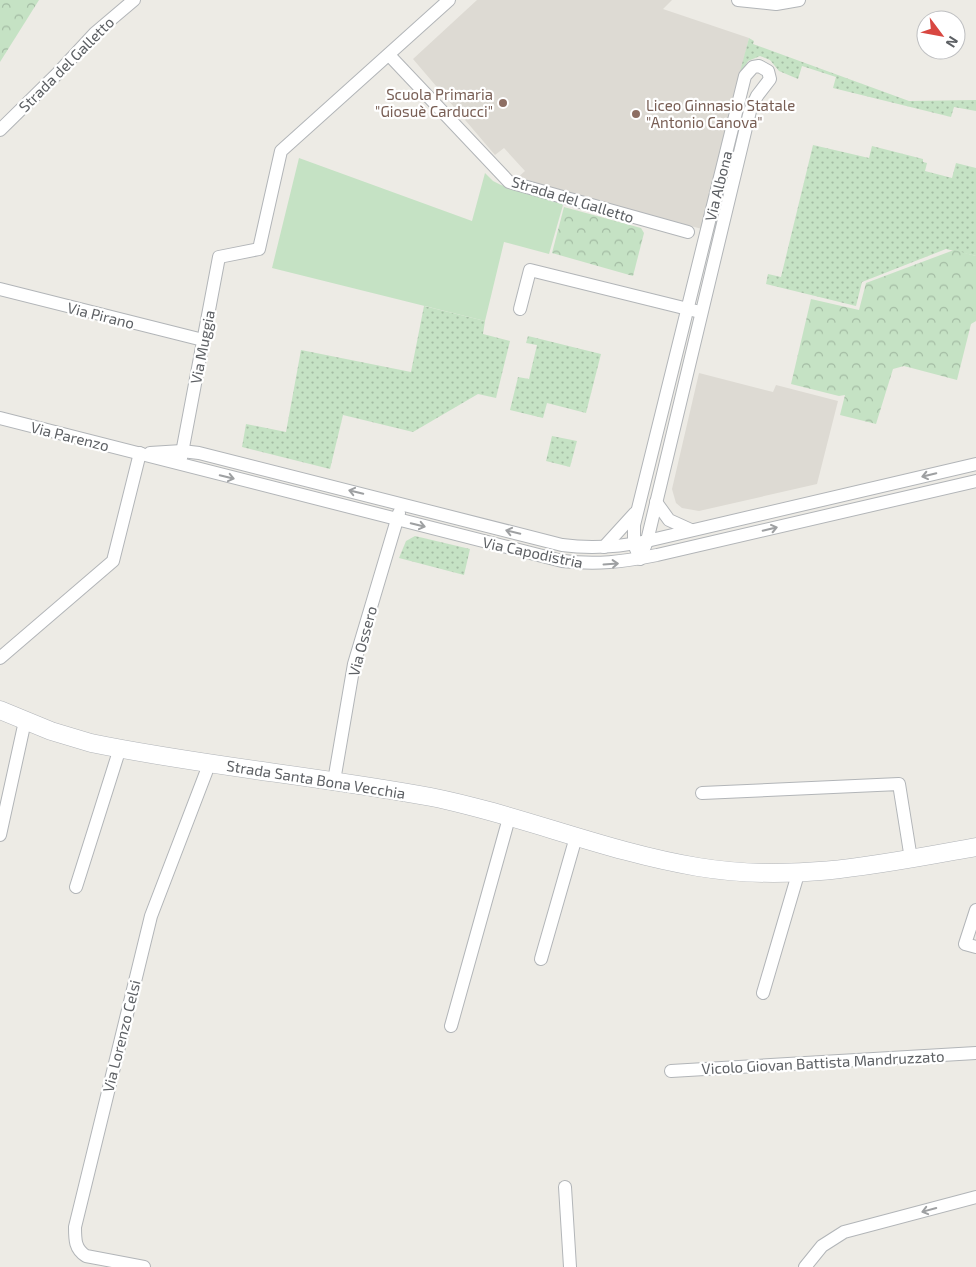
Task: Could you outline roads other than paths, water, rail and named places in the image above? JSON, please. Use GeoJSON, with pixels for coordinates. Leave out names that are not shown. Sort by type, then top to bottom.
{"type":"FeatureCollection","features":[{"type":"Feature","properties":{"kind":"street","name":"Strada del Galletto"},"geometry":{"type":"LineString","coordinates":[[0,130],[57,74],[95,33],[134,0]]}},
{"type":"Feature","properties":{"kind":"street"},"geometry":{"type":"LineString","coordinates":[[389,55],[449,0]]}},
{"type":"Feature","properties":{"kind":"street"},"geometry":{"type":"LineString","coordinates":[[738,0],[776,4],[799,0]]}},
{"type":"Feature","properties":{"kind":"street","name":"Strada del Galletto"},"geometry":{"type":"LineString","coordinates":[[389,55],[501,177],[508,182],[688,232]]}},
{"type":"Feature","properties":{"kind":"street","name":"Via Muggia"},"geometry":{"type":"LineString","coordinates":[[180,465],[219,257],[259,250],[281,151],[389,55]]}},
{"type":"Feature","properties":{"kind":"street","name":"Via Albona"},"geometry":{"type":"LineString","coordinates":[[640,559],[641,542],[656,502],[700,312],[750,111],[757,96],[770,79],[768,71],[759,66],[753,66],[745,76],[687,309],[634,525],[641,542]]}},
{"type":"Feature","properties":{"kind":"street"},"geometry":{"type":"LineString","coordinates":[[520,309],[530,270],[700,312]]}},
{"type":"Feature","properties":{"kind":"street","name":"Via Pirano"},"geometry":{"type":"LineString","coordinates":[[0,289],[203,340]]}},
{"type":"Feature","properties":{"kind":"street","name":"Via Parenzo"},"geometry":{"type":"LineString","coordinates":[[0,418],[140,453],[180,465]]}},
{"type":"Feature","properties":{"kind":"street","name":"Via Parenzo"},"geometry":{"type":"LineString","coordinates":[[140,453],[182,450]]}},
{"type":"Feature","properties":{"kind":"street","name":"Via Capodistria"},"geometry":{"type":"LineString","coordinates":[[182,450],[562,545],[604,547],[641,542],[976,464]]}},
{"type":"Feature","properties":{"kind":"street"},"geometry":{"type":"LineString","coordinates":[[0,658],[114,561],[140,453]]}},
{"type":"Feature","properties":{"kind":"street","name":"Via Capodistria"},"geometry":{"type":"LineString","coordinates":[[180,465],[562,561],[602,564],[640,559],[976,481]]}},
{"type":"Feature","properties":{"kind":"street"},"geometry":{"type":"LineString","coordinates":[[656,502],[669,520],[691,530]]}},
{"type":"Feature","properties":{"kind":"street","name":"Via Ossero"},"geometry":{"type":"LineString","coordinates":[[334,781],[354,664],[402,504]]}},
{"type":"Feature","properties":{"kind":"street","name":"Via Albona"},"geometry":{"type":"LineString","coordinates":[[604,547],[628,524],[638,510]]}},
{"type":"Feature","properties":{"kind":"street","name":"Strada Santa Bona Vecchia"},"geometry":{"type":"LineString","coordinates":[[0,710],[73,738],[120,748],[431,797],[642,855],[700,868],[798,874],[859,868],[976,847]]}},
{"type":"Feature","properties":{"kind":"street"},"geometry":{"type":"LineString","coordinates":[[0,835],[3,813],[25,721]]}},
{"type":"Feature","properties":{"kind":"street"},"geometry":{"type":"LineString","coordinates":[[76,887],[120,748]]}},
{"type":"Feature","properties":{"kind":"street","name":"Via Lorenzo Celsi"},"geometry":{"type":"LineString","coordinates":[[144,1267],[86,1256],[79,1251],[75,1241],[75,1227],[151,916],[210,762]]}},
{"type":"Feature","properties":{"kind":"street"},"geometry":{"type":"LineString","coordinates":[[702,793],[899,784],[911,859]]}},
{"type":"Feature","properties":{"kind":"street"},"geometry":{"type":"LineString","coordinates":[[451,1026],[509,818]]}},
{"type":"Feature","properties":{"kind":"street"},"geometry":{"type":"LineString","coordinates":[[541,959],[576,837]]}},
{"type":"Feature","properties":{"kind":"street"},"geometry":{"type":"LineString","coordinates":[[763,994],[798,874]]}},
{"type":"Feature","properties":{"kind":"street"},"geometry":{"type":"LineString","coordinates":[[976,910],[965,944],[976,948]]}},
{"type":"Feature","properties":{"kind":"street","name":"Vicolo Giovan Battista Mandruzzato"},"geometry":{"type":"LineString","coordinates":[[671,1071],[976,1054]]}},
{"type":"Feature","properties":{"kind":"street"},"geometry":{"type":"LineString","coordinates":[[565,1187],[570,1267]]}},
{"type":"Feature","properties":{"kind":"street"},"geometry":{"type":"LineString","coordinates":[[805,1267],[822,1246],[844,1232],[976,1197]]}},
{"type":"Feature","properties":{"kind":"place","name":"Scuola Primaria \"Giosuè Carducci\""},"geometry":{"type":"Point","coordinates":[503,103]}},
{"type":"Feature","properties":{"kind":"place","name":"Liceo Ginnasio Statale \"Antonio Canova\""},"geometry":{"type":"Point","coordinates":[636,114]}}]}
